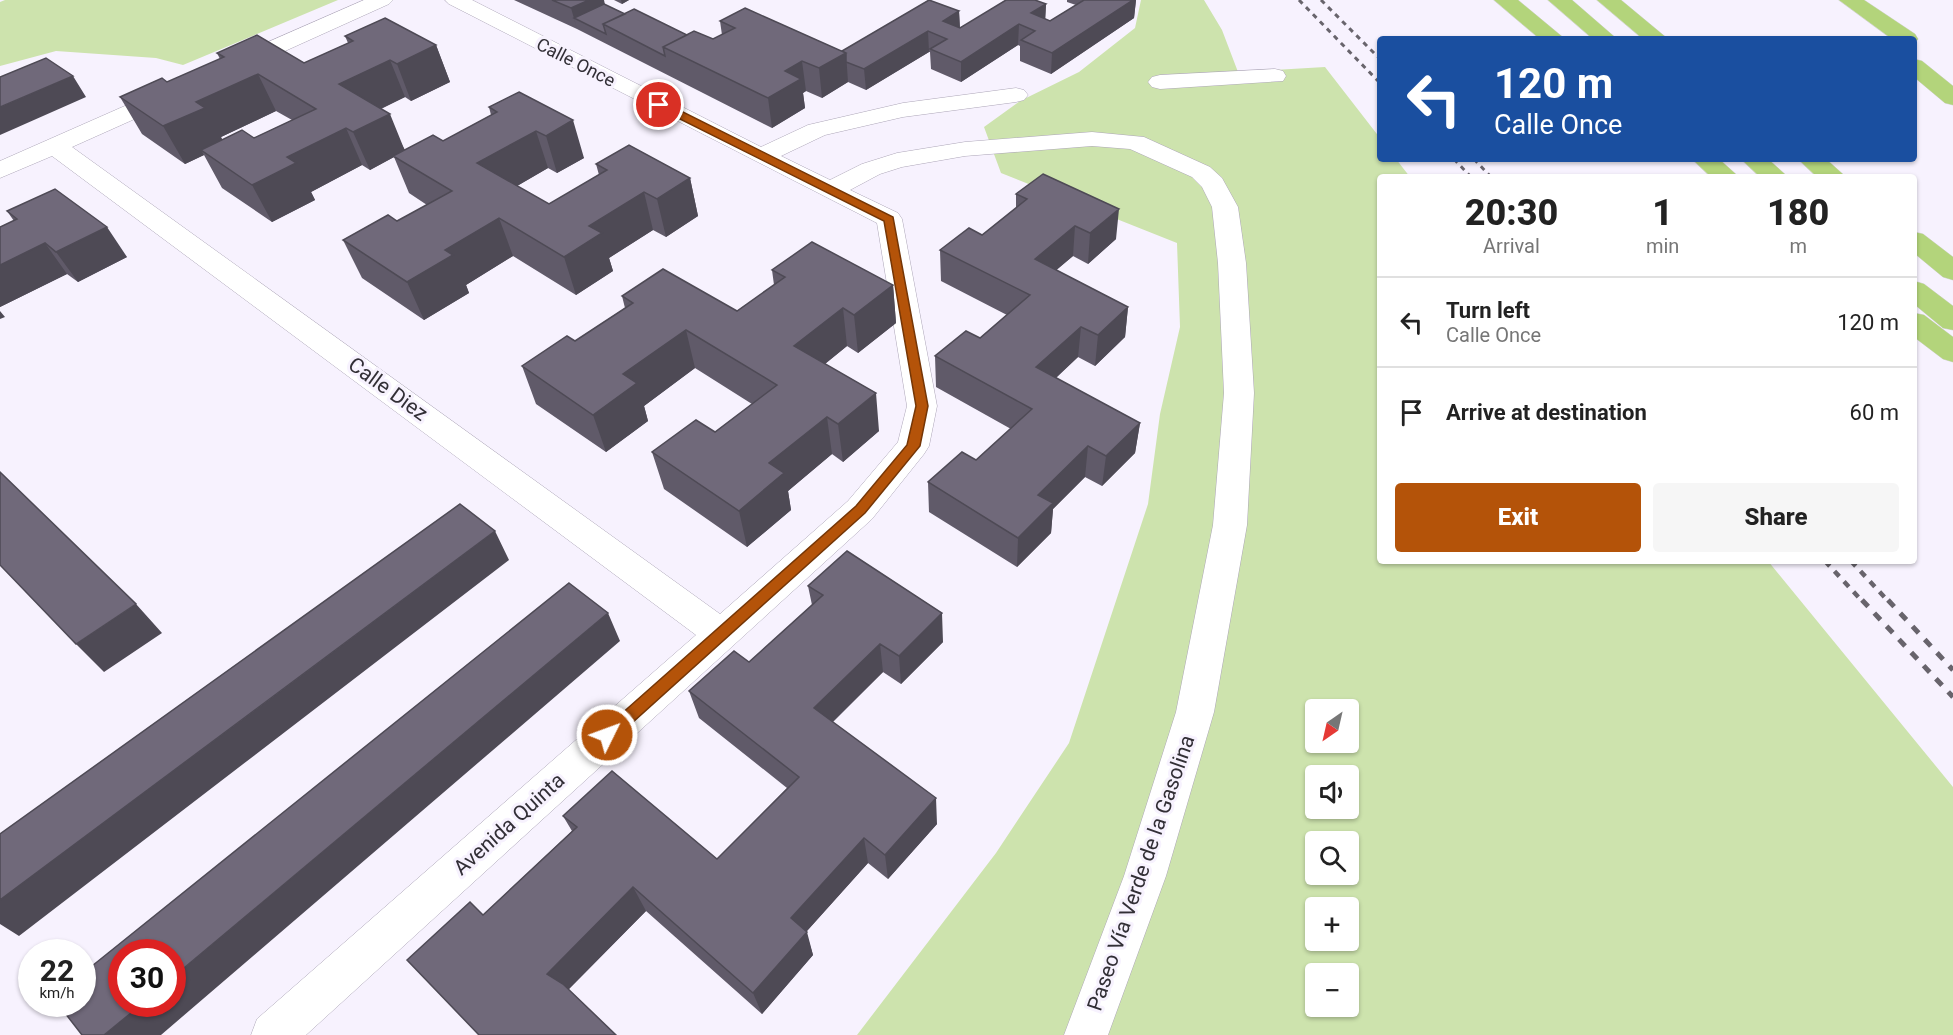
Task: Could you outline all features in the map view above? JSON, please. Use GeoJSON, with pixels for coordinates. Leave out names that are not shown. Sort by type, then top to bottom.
{"type":"FeatureCollection","features":[{"type":"Feature","properties":{"kind":"highway"},"geometry":{"type":"LineString","coordinates":[[1505,0],[1550,36]]}},
{"type":"Feature","properties":{"kind":"highway"},"geometry":{"type":"LineString","coordinates":[[1559,0],[1602,36]]}},
{"type":"Feature","properties":{"kind":"highway"},"geometry":{"type":"LineString","coordinates":[[1608,0],[1653,36]]}},
{"type":"Feature","properties":{"kind":"highway"},"geometry":{"type":"LineString","coordinates":[[1842,3],[1877,36]]}},
{"type":"Feature","properties":{"kind":"highway"},"geometry":{"type":"LineString","coordinates":[[1842,3],[1902,36]]}},
{"type":"Feature","properties":{"kind":"highway"},"geometry":{"type":"LineString","coordinates":[[1917,46],[1953,73]]}},
{"type":"Feature","properties":{"kind":"highway"},"geometry":{"type":"LineString","coordinates":[[1917,68],[1953,98]]}},
{"type":"Feature","properties":{"kind":"highway"},"geometry":{"type":"LineString","coordinates":[[1708,162],[1722,174]]}},
{"type":"Feature","properties":{"kind":"highway"},"geometry":{"type":"LineString","coordinates":[[1757,162],[1771,174]]}},
{"type":"Feature","properties":{"kind":"highway"},"geometry":{"type":"LineString","coordinates":[[1814,162],[1829,174]]}},
{"type":"Feature","properties":{"kind":"highway"},"geometry":{"type":"LineString","coordinates":[[1917,242],[1953,271]]}},
{"type":"Feature","properties":{"kind":"highway"},"geometry":{"type":"LineString","coordinates":[[1917,292],[1953,321]]}},
{"type":"Feature","properties":{"kind":"highway"},"geometry":{"type":"LineString","coordinates":[[1917,324],[1953,352]]}},
{"type":"Feature","properties":{"kind":"street"},"geometry":{"type":"LineString","coordinates":[[210,76],[382,0]]}},
{"type":"Feature","properties":{"kind":"street","name":"Calle Once"},"geometry":{"type":"LineString","coordinates":[[456,0],[760,156],[890,219]]}},
{"type":"Feature","properties":{"kind":"street"},"geometry":{"type":"LineString","coordinates":[[1160,82],[1275,76]]}},
{"type":"Feature","properties":{"kind":"street"},"geometry":{"type":"LineString","coordinates":[[0,170],[188,86]]}},
{"type":"Feature","properties":{"kind":"street"},"geometry":{"type":"LineString","coordinates":[[760,156],[817,130],[903,110],[1016,95]]}},
{"type":"Feature","properties":{"kind":"street","name":"Paseo Vía Verde de la Gasolina"},"geometry":{"type":"LineString","coordinates":[[830,190],[871,169],[897,160],[965,148],[1092,139],[1135,142],[1201,172],[1213,183],[1225,207],[1232,263],[1239,393],[1230,525],[1195,712],[1145,876],[1086,1035]]}},
{"type":"Feature","properties":{"kind":"street","name":"Calle Diez"},"geometry":{"type":"LineString","coordinates":[[54,146],[721,634]]}},
{"type":"Feature","properties":{"kind":"street","name":"Avenida Quinta"},"geometry":{"type":"LineString","coordinates":[[273,1035],[860,510],[913,446],[922,406],[890,219]]}},
{"type":"Feature","properties":{"kind":"green space"},"geometry":{"type":"Polygon","coordinates":[[[5,0],[338,0],[183,65],[156,58],[56,51],[0,66],[0,2],[5,0]]]}},
{"type":"Feature","properties":{"kind":"green space"},"geometry":{"type":"Polygon","coordinates":[[[1141,0],[1204,0],[1222,30],[1238,72],[1325,67],[1377,134],[1377,162],[1398,162],[1408,174],[1377,174],[1377,564],[1770,564],[1953,787],[1953,1035],[857,1035],[996,853],[1069,743],[1148,504],[1160,414],[1180,327],[1177,243],[1001,173],[984,127],[1020,101],[1079,72],[1135,28],[1141,0]]]}},
{"type":"Feature","properties":{"kind":"building"},"geometry":{"type":"Polygon","coordinates":[[[552,0],[589,0],[571,8],[552,0]]]}},
{"type":"Feature","properties":{"kind":"building"},"geometry":{"type":"Polygon","coordinates":[[[929,0],[959,11],[943,21],[960,28],[1006,0],[1035,0],[1046,4],[1031,13],[1050,21],[1084,0],[1133,0],[1052,53],[1021,40],[1035,31],[1019,24],[961,62],[930,49],[947,39],[928,31],[864,69],[846,62],[846,53],[842,51],[929,0]]]}},
{"type":"Feature","properties":{"kind":"building"},"geometry":{"type":"Polygon","coordinates":[[[604,4],[625,14],[603,24],[606,34],[574,18],[604,4]]]}},
{"type":"Feature","properties":{"kind":"building"},"geometry":{"type":"Polygon","coordinates":[[[745,8],[846,53],[819,68],[802,61],[785,71],[801,79],[768,98],[663,47],[694,31],[713,39],[735,28],[720,21],[745,8]]]}},
{"type":"Feature","properties":{"kind":"building"},"geometry":{"type":"Polygon","coordinates":[[[634,9],[687,35],[663,47],[665,56],[603,24],[634,9]]]}},
{"type":"Feature","properties":{"kind":"building"},"geometry":{"type":"Polygon","coordinates":[[[385,18],[436,45],[397,64],[390,60],[339,84],[390,114],[353,132],[346,128],[287,157],[296,163],[252,185],[201,150],[242,130],[254,138],[316,109],[258,74],[196,102],[205,108],[163,126],[120,97],[162,78],[167,82],[224,57],[217,53],[257,35],[304,63],[353,41],[345,36],[385,18]]]}},
{"type":"Feature","properties":{"kind":"building"},"geometry":{"type":"Polygon","coordinates":[[[46,58],[73,76],[0,107],[0,77],[46,58]]]}},
{"type":"Feature","properties":{"kind":"building"},"geometry":{"type":"Polygon","coordinates":[[[519,92],[573,120],[546,136],[536,131],[477,163],[549,204],[607,170],[596,164],[629,145],[690,178],[657,199],[644,192],[589,226],[602,233],[564,257],[499,218],[445,250],[453,255],[407,282],[343,240],[388,215],[397,221],[452,191],[393,156],[433,135],[443,141],[497,112],[489,107],[519,92]]]}},
{"type":"Feature","properties":{"kind":"building"},"geometry":{"type":"Polygon","coordinates":[[[1043,174],[1119,209],[1090,233],[1075,226],[1035,259],[1128,307],[1098,335],[1081,327],[1036,367],[1140,423],[1106,456],[1088,446],[1038,495],[1053,503],[1018,538],[928,482],[962,452],[976,460],[1032,409],[935,356],[966,331],[980,338],[1030,295],[940,250],[969,228],[982,235],[1027,199],[1016,194],[1043,174]]]}},
{"type":"Feature","properties":{"kind":"building"},"geometry":{"type":"Polygon","coordinates":[[[55,189],[107,227],[56,252],[45,243],[0,265],[0,227],[17,219],[7,211],[55,189]]]}},
{"type":"Feature","properties":{"kind":"building"},"geometry":{"type":"Polygon","coordinates":[[[812,242],[893,285],[854,315],[843,308],[794,346],[876,393],[838,424],[827,417],[769,463],[784,473],[739,511],[652,452],[696,420],[715,432],[777,385],[686,330],[623,374],[637,383],[593,415],[522,366],[567,336],[575,341],[633,303],[622,296],[663,269],[737,311],[785,277],[772,270],[812,242]]]}},
{"type":"Feature","properties":{"kind":"building"},"geometry":{"type":"Polygon","coordinates":[[[0,472],[136,604],[76,644],[0,565],[0,472]]]}},
{"type":"Feature","properties":{"kind":"building"},"geometry":{"type":"Polygon","coordinates":[[[460,504],[495,531],[0,900],[0,834],[460,504]]]}},
{"type":"Feature","properties":{"kind":"building"},"geometry":{"type":"Polygon","coordinates":[[[847,551],[942,613],[899,656],[880,644],[814,708],[936,798],[885,855],[864,838],[791,918],[807,932],[753,993],[633,887],[547,974],[563,984],[616,1035],[479,1035],[407,960],[470,902],[483,915],[577,827],[563,816],[612,771],[717,859],[799,777],[689,691],[734,651],[749,662],[823,595],[808,586],[847,551]]]}},
{"type":"Feature","properties":{"kind":"building"},"geometry":{"type":"Polygon","coordinates":[[[569,583],[608,613],[186,966],[186,939],[126,939],[569,583]]]}},
{"type":"Feature","properties":{"kind":"building"},"geometry":{"type":"Polygon","coordinates":[[[108,953],[108,1017],[126,1017],[104,1035],[82,1035],[68,1017],[96,1017],[96,963],[108,953]]]}},
{"type":"Feature","properties":{"kind":"railway"},"geometry":{"type":"LineString","coordinates":[[1299,0],[1377,80]]}},
{"type":"Feature","properties":{"kind":"railway"},"geometry":{"type":"LineString","coordinates":[[1321,0],[1377,56]]}},
{"type":"Feature","properties":{"kind":"railway"},"geometry":{"type":"LineString","coordinates":[[1457,162],[1468,174]]}},
{"type":"Feature","properties":{"kind":"railway"},"geometry":{"type":"LineString","coordinates":[[1477,162],[1488,174]]}},
{"type":"Feature","properties":{"kind":"railway"},"geometry":{"type":"LineString","coordinates":[[1828,564],[1863,602]]}},
{"type":"Feature","properties":{"kind":"railway"},"geometry":{"type":"LineString","coordinates":[[1854,564],[1889,602]]}},
{"type":"Feature","properties":{"kind":"railway"},"geometry":{"type":"LineString","coordinates":[[1862,600],[1953,697]]}},
{"type":"Feature","properties":{"kind":"railway"},"geometry":{"type":"LineString","coordinates":[[1888,600],[1953,670]]}},
{"type":"Feature","properties":{"kind":"route"},"geometry":{"type":"LineString","coordinates":[[607,735],[860,510],[913,446],[922,406],[890,219],[659,105]]}}]}
